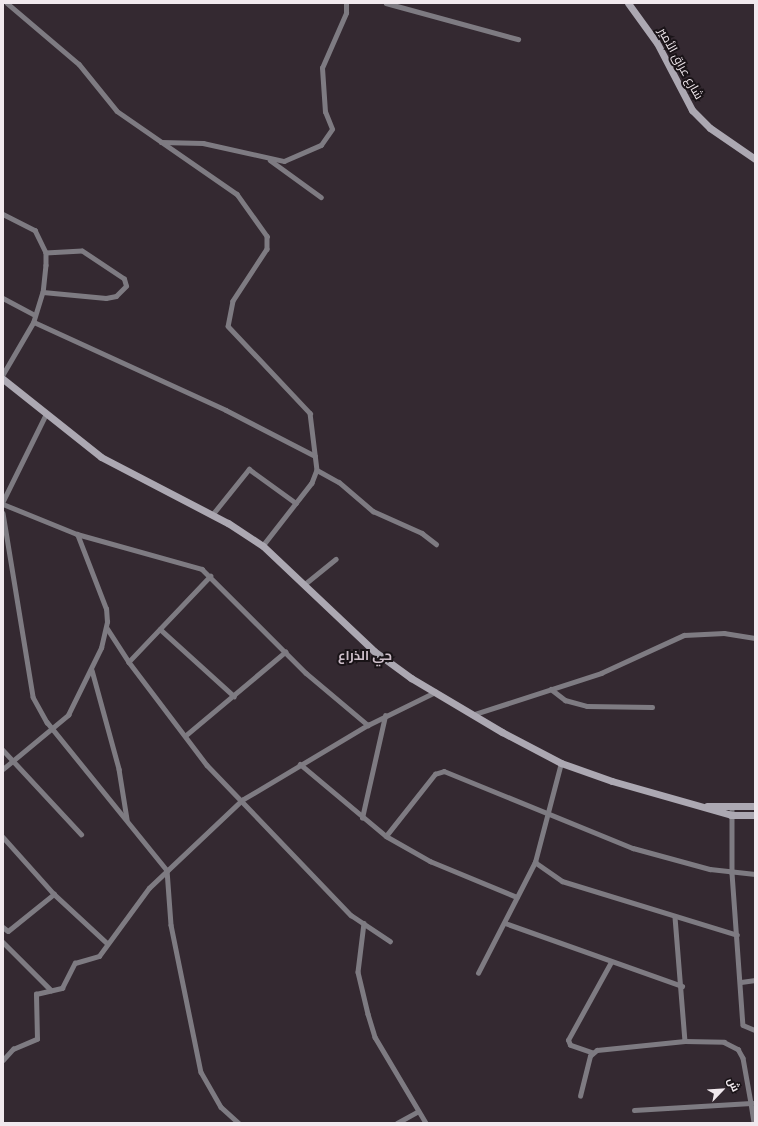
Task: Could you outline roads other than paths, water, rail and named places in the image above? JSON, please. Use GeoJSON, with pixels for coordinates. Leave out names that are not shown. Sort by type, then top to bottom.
{"type":"FeatureCollection","features":[{"type":"Feature","properties":{"kind":"main road","name":"شارع عراق الأمير"},"geometry":{"type":"LineString","coordinates":[[628,3],[657,43],[692,110],[710,128],[755,159]]}},
{"type":"Feature","properties":{"kind":"main road"},"geometry":{"type":"LineString","coordinates":[[3,379],[46,414],[118,468],[212,515],[263,546],[306,583],[374,651],[472,715],[561,763],[639,790],[731,815],[755,816]]}},
{"type":"Feature","properties":{"kind":"main road"},"geometry":{"type":"LineString","coordinates":[[699,806],[755,806]]}},
{"type":"Feature","properties":{"kind":"street"},"geometry":{"type":"LineString","coordinates":[[7,3],[79,64],[114,108],[237,194],[267,236],[267,249],[233,301],[228,326],[310,413],[316,470],[312,483],[263,546]]}},
{"type":"Feature","properties":{"kind":"street"},"geometry":{"type":"LineString","coordinates":[[161,142],[203,143],[268,160],[296,158],[316,149],[331,135],[321,75],[346,13],[346,3]]}},
{"type":"Feature","properties":{"kind":"street"},"geometry":{"type":"LineString","coordinates":[[386,3],[518,39]]}},
{"type":"Feature","properties":{"kind":"street"},"geometry":{"type":"LineString","coordinates":[[268,160],[321,197]]}},
{"type":"Feature","properties":{"kind":"street"},"geometry":{"type":"LineString","coordinates":[[3,214],[31,226],[46,253],[43,292],[34,322],[3,375]]}},
{"type":"Feature","properties":{"kind":"street"},"geometry":{"type":"LineString","coordinates":[[43,292],[106,298],[116,296],[126,286],[124,279],[82,251],[46,253]]}},
{"type":"Feature","properties":{"kind":"street"},"geometry":{"type":"LineString","coordinates":[[3,298],[35,315]]}},
{"type":"Feature","properties":{"kind":"street"},"geometry":{"type":"LineString","coordinates":[[34,322],[226,410],[315,456]]}},
{"type":"Feature","properties":{"kind":"street"},"geometry":{"type":"LineString","coordinates":[[3,501],[46,414]]}},
{"type":"Feature","properties":{"kind":"street"},"geometry":{"type":"LineString","coordinates":[[212,515],[250,470],[296,503]]}},
{"type":"Feature","properties":{"kind":"street"},"geometry":{"type":"LineString","coordinates":[[316,470],[339,482],[373,511],[422,533],[436,544]]}},
{"type":"Feature","properties":{"kind":"street"},"geometry":{"type":"LineString","coordinates":[[3,504],[77,534],[189,564],[211,576],[285,652],[368,726]]}},
{"type":"Feature","properties":{"kind":"street"},"geometry":{"type":"LineString","coordinates":[[3,513],[33,697],[54,729],[168,870],[173,939],[201,1072],[221,1107],[239,1123]]}},
{"type":"Feature","properties":{"kind":"street"},"geometry":{"type":"LineString","coordinates":[[3,769],[54,729],[76,704],[92,670],[107,628],[106,609],[77,534]]}},
{"type":"Feature","properties":{"kind":"street"},"geometry":{"type":"LineString","coordinates":[[306,583],[336,560]]}},
{"type":"Feature","properties":{"kind":"street"},"geometry":{"type":"LineString","coordinates":[[129,662],[211,576]]}},
{"type":"Feature","properties":{"kind":"street"},"geometry":{"type":"LineString","coordinates":[[107,628],[129,662],[185,736],[242,800],[351,915],[390,941]]}},
{"type":"Feature","properties":{"kind":"street"},"geometry":{"type":"LineString","coordinates":[[160,629],[234,696]]}},
{"type":"Feature","properties":{"kind":"street"},"geometry":{"type":"LineString","coordinates":[[472,715],[620,665],[684,635],[724,633],[755,638]]}},
{"type":"Feature","properties":{"kind":"street"},"geometry":{"type":"LineString","coordinates":[[185,736],[285,652]]}},
{"type":"Feature","properties":{"kind":"street"},"geometry":{"type":"LineString","coordinates":[[92,670],[119,769],[127,819]]}},
{"type":"Feature","properties":{"kind":"street"},"geometry":{"type":"LineString","coordinates":[[551,688],[565,700],[587,706],[652,707]]}},
{"type":"Feature","properties":{"kind":"street"},"geometry":{"type":"LineString","coordinates":[[3,1060],[13,1049],[37,1039],[35,999],[40,992],[62,988],[71,966],[96,958],[129,911],[168,870],[242,800],[300,764],[385,716],[436,692]]}},
{"type":"Feature","properties":{"kind":"street"},"geometry":{"type":"LineString","coordinates":[[362,818],[385,716]]}},
{"type":"Feature","properties":{"kind":"street"},"geometry":{"type":"LineString","coordinates":[[3,750],[81,834]]}},
{"type":"Feature","properties":{"kind":"street"},"geometry":{"type":"LineString","coordinates":[[478,973],[535,862],[551,812],[561,763]]}},
{"type":"Feature","properties":{"kind":"street"},"geometry":{"type":"LineString","coordinates":[[300,764],[362,818],[386,836],[430,861],[517,897]]}},
{"type":"Feature","properties":{"kind":"street"},"geometry":{"type":"LineString","coordinates":[[386,836],[439,772],[454,774],[551,812],[634,848],[732,874],[755,874]]}},
{"type":"Feature","properties":{"kind":"street"},"geometry":{"type":"LineString","coordinates":[[732,806],[732,874],[743,1025],[755,1030]]}},
{"type":"Feature","properties":{"kind":"street"},"geometry":{"type":"LineString","coordinates":[[3,837],[54,894],[107,943]]}},
{"type":"Feature","properties":{"kind":"street"},"geometry":{"type":"LineString","coordinates":[[535,862],[562,881],[736,935]]}},
{"type":"Feature","properties":{"kind":"street"},"geometry":{"type":"LineString","coordinates":[[3,935],[54,894]]}},
{"type":"Feature","properties":{"kind":"street"},"geometry":{"type":"LineString","coordinates":[[675,917],[682,986],[685,1041]]}},
{"type":"Feature","properties":{"kind":"street"},"geometry":{"type":"LineString","coordinates":[[364,923],[358,958],[362,994],[375,1036],[417,1112],[426,1123]]}},
{"type":"Feature","properties":{"kind":"street"},"geometry":{"type":"LineString","coordinates":[[505,923],[682,986]]}},
{"type":"Feature","properties":{"kind":"street"},"geometry":{"type":"LineString","coordinates":[[3,926],[8,931]]}},
{"type":"Feature","properties":{"kind":"street"},"geometry":{"type":"LineString","coordinates":[[3,942],[51,990]]}},
{"type":"Feature","properties":{"kind":"street"},"geometry":{"type":"LineString","coordinates":[[611,962],[581,1021],[568,1040],[570,1045],[593,1053],[610,1048],[685,1041],[724,1042],[738,1049],[743,1058],[753,1103],[754,1123]]}},
{"type":"Feature","properties":{"kind":"street"},"geometry":{"type":"LineString","coordinates":[[741,982],[755,980]]}},
{"type":"Feature","properties":{"kind":"street"},"geometry":{"type":"LineString","coordinates":[[580,1096],[593,1053]]}},
{"type":"Feature","properties":{"kind":"street"},"geometry":{"type":"LineString","coordinates":[[634,1110],[753,1103]]}},
{"type":"Feature","properties":{"kind":"street"},"geometry":{"type":"LineString","coordinates":[[397,1123],[417,1112]]}},
{"type":"Feature","properties":{"kind":"district","name":"حي الذراع"},"geometry":{"type":"Point","coordinates":[365,656]}}]}
